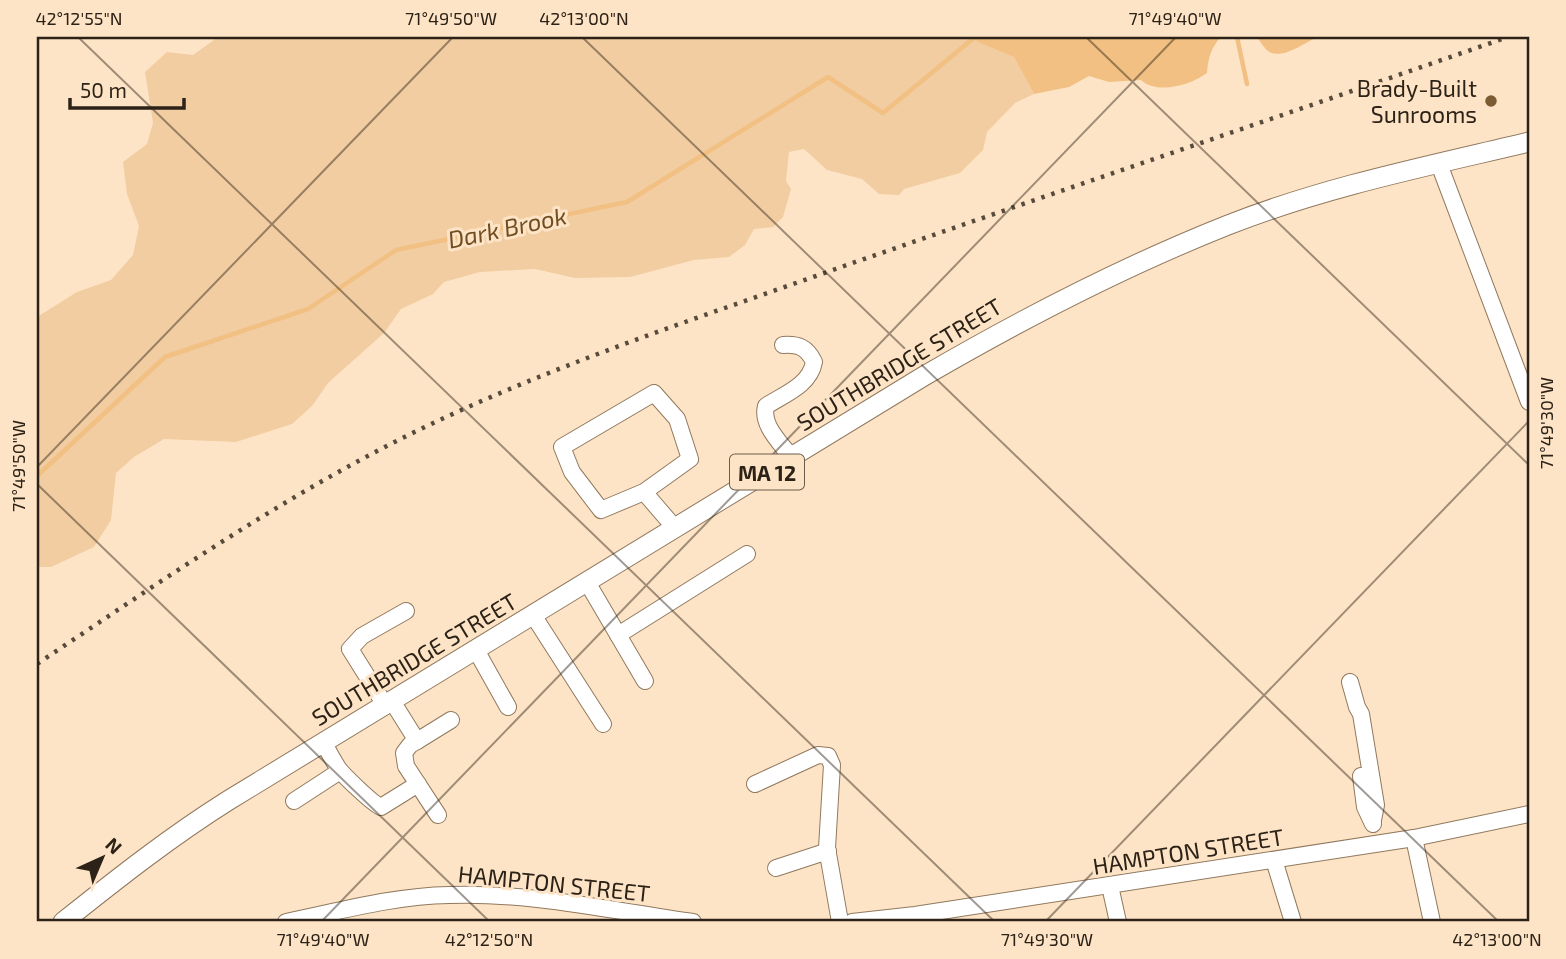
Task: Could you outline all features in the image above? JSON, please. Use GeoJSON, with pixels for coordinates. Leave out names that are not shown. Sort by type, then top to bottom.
{"type":"FeatureCollection","features":[{"type":"Feature","properties":{"kind":"main road","name":"SOUTHBRIDGE STREET"},"geometry":{"type":"LineString","coordinates":[[63,922],[136,863],[180,832],[791,457],[1029,316],[1130,266],[1230,224],[1343,187],[1529,142]]}},
{"type":"Feature","properties":{"kind":"street"},"geometry":{"type":"LineString","coordinates":[[1439,164],[1529,402]]}},
{"type":"Feature","properties":{"kind":"street"},"geometry":{"type":"LineString","coordinates":[[783,345],[793,344],[804,348],[814,362],[812,371],[804,382],[766,405],[764,412],[767,424],[791,457]]}},
{"type":"Feature","properties":{"kind":"street"},"geometry":{"type":"LineString","coordinates":[[654,393],[677,419],[691,459],[644,492],[601,510],[572,472],[562,446],[654,393]]}},
{"type":"Feature","properties":{"kind":"street"},"geometry":{"type":"LineString","coordinates":[[644,492],[675,528]]}},
{"type":"Feature","properties":{"kind":"street"},"geometry":{"type":"LineString","coordinates":[[618,635],[747,554]]}},
{"type":"Feature","properties":{"kind":"street"},"geometry":{"type":"LineString","coordinates":[[587,582],[645,681]]}},
{"type":"Feature","properties":{"kind":"street"},"geometry":{"type":"LineString","coordinates":[[406,611],[362,636],[350,649],[417,741]]}},
{"type":"Feature","properties":{"kind":"street"},"geometry":{"type":"LineString","coordinates":[[533,615],[603,724]]}},
{"type":"Feature","properties":{"kind":"street"},"geometry":{"type":"LineString","coordinates":[[476,650],[508,707]]}},
{"type":"Feature","properties":{"kind":"street"},"geometry":{"type":"LineString","coordinates":[[1350,682],[1357,707],[1352,718],[1365,807],[1373,820],[1376,844]]}},
{"type":"Feature","properties":{"kind":"street"},"geometry":{"type":"LineString","coordinates":[[438,815],[406,766],[404,753],[410,745],[451,720]]}},
{"type":"Feature","properties":{"kind":"street"},"geometry":{"type":"LineString","coordinates":[[324,743],[340,771],[372,803],[381,807],[418,784]]}},
{"type":"Feature","properties":{"kind":"street"},"geometry":{"type":"LineString","coordinates":[[755,783],[818,755],[828,756],[832,765],[828,851],[840,922]]}},
{"type":"Feature","properties":{"kind":"street"},"geometry":{"type":"LineString","coordinates":[[294,801],[340,771]]}},
{"type":"Feature","properties":{"kind":"street","name":"HAMPTON STREET"},"geometry":{"type":"LineString","coordinates":[[852,922],[942,917],[1110,886],[1414,838],[1529,814]]}},
{"type":"Feature","properties":{"kind":"street"},"geometry":{"type":"LineString","coordinates":[[1414,838],[1432,922]]}},
{"type":"Feature","properties":{"kind":"street"},"geometry":{"type":"LineString","coordinates":[[776,869],[828,851]]}},
{"type":"Feature","properties":{"kind":"street"},"geometry":{"type":"LineString","coordinates":[[1274,860],[1293,922]]}},
{"type":"Feature","properties":{"kind":"street"},"geometry":{"type":"LineString","coordinates":[[1110,886],[1118,922]]}},
{"type":"Feature","properties":{"kind":"street","name":"HAMPTON STREET"},"geometry":{"type":"LineString","coordinates":[[286,922],[409,898],[465,895],[527,899],[693,922]]}},
{"type":"Feature","properties":{"kind":"shaded area"},"geometry":{"type":"Polygon","coordinates":[[[218,37],[971,37],[1014,57],[1034,94],[1015,103],[987,132],[983,150],[960,173],[904,189],[899,195],[879,194],[862,179],[827,170],[804,149],[789,152],[786,181],[791,189],[783,217],[773,227],[754,229],[745,245],[729,257],[694,260],[630,277],[575,278],[535,269],[480,272],[444,282],[433,294],[401,309],[384,333],[328,383],[312,406],[292,424],[236,442],[164,439],[134,457],[116,473],[111,520],[94,547],[51,567],[37,567],[37,317],[77,292],[111,280],[133,255],[139,226],[127,194],[123,162],[147,144],[153,123],[145,72],[167,52],[193,55],[218,37]]]}},
{"type":"Feature","properties":{"kind":"shaded area"},"geometry":{"type":"Polygon","coordinates":[[[971,37],[1221,37],[1211,54],[1207,73],[1174,87],[1156,87],[1141,80],[1109,82],[1089,76],[1069,87],[1034,94],[1014,57],[971,37]]]}},
{"type":"Feature","properties":{"kind":"shaded area"},"geometry":{"type":"Polygon","coordinates":[[[1257,37],[1318,37],[1280,54],[1268,51],[1257,37]]]}},
{"type":"Feature","properties":{"kind":"waterway","name":"Dark Brook"},"geometry":{"type":"LineString","coordinates":[[37,476],[165,357],[308,309],[396,250],[627,202],[828,77],[883,113],[975,37]]}},
{"type":"Feature","properties":{"kind":"waterway"},"geometry":{"type":"LineString","coordinates":[[1237,37],[1247,84]]}},
{"type":"Feature","properties":{"kind":"railway"},"geometry":{"type":"LineString","coordinates":[[37,664],[286,502],[390,444],[493,396],[693,319],[1508,37]]}},
{"type":"Feature","properties":{"kind":"place","name":"Brady-Built Sunrooms"},"geometry":{"type":"Point","coordinates":[1491,101]}}]}
